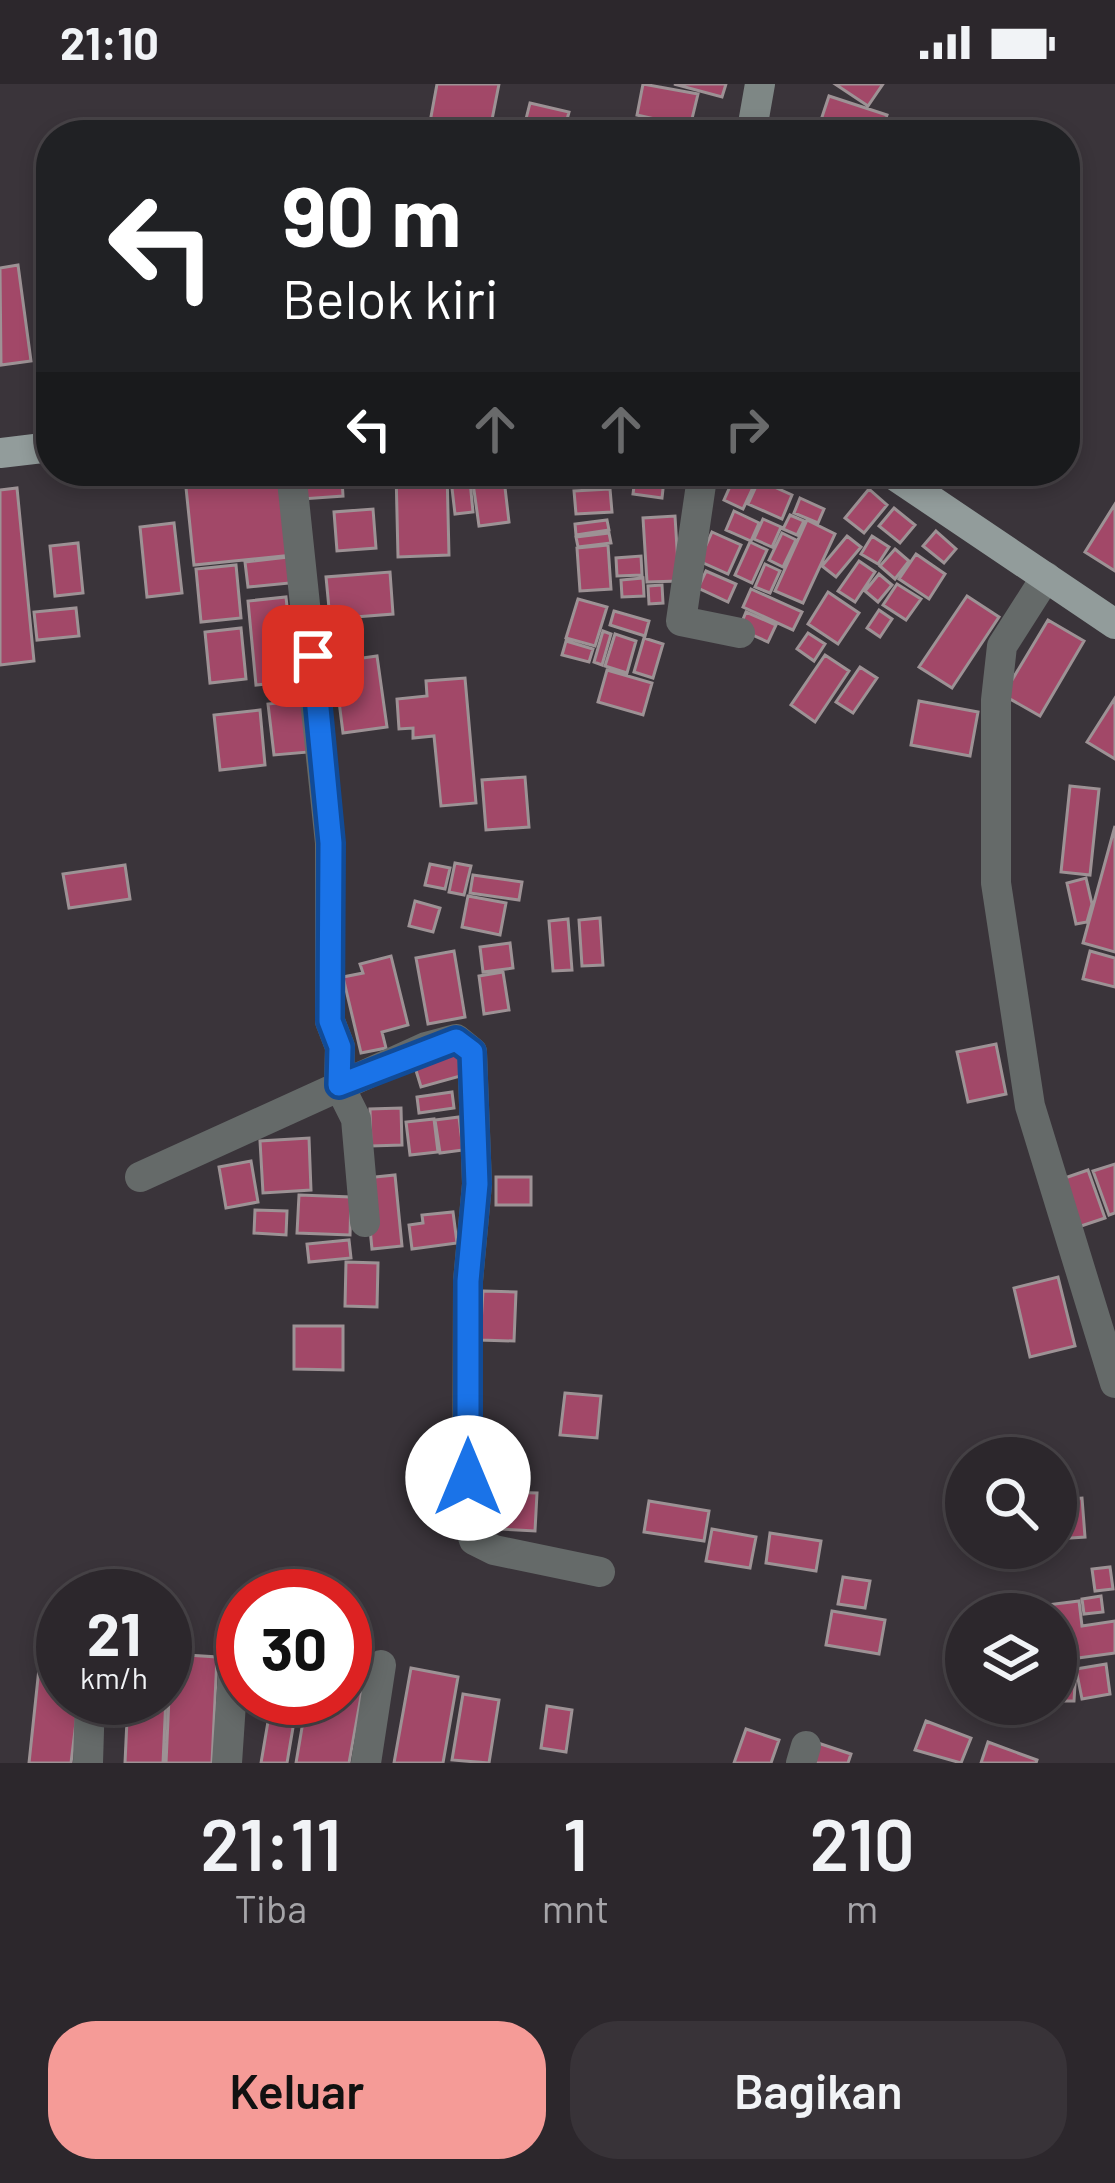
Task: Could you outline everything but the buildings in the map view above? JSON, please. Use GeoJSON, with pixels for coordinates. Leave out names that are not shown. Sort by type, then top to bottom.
{"type":"FeatureCollection","features":[{"type":"Feature","properties":{"kind":"main road"},"geometry":{"type":"LineString","coordinates":[[0,453],[36,449]]}},
{"type":"Feature","properties":{"kind":"main road"},"geometry":{"type":"LineString","coordinates":[[910,486],[1115,624]]}},
{"type":"Feature","properties":{"kind":"street"},"geometry":{"type":"LineString","coordinates":[[754,120],[760,84]]}},
{"type":"Feature","properties":{"kind":"street"},"geometry":{"type":"LineString","coordinates":[[293,486],[331,843],[330,1021],[340,1047],[339,1085],[356,1119],[365,1222]]}},
{"type":"Feature","properties":{"kind":"street"},"geometry":{"type":"LineString","coordinates":[[701,486],[681,621],[740,633]]}},
{"type":"Feature","properties":{"kind":"street"},"geometry":{"type":"LineString","coordinates":[[1046,577],[1002,646],[996,700],[996,883],[1030,1106],[1115,1383]]}},
{"type":"Feature","properties":{"kind":"street"},"geometry":{"type":"LineString","coordinates":[[140,1178],[339,1085],[456,1040],[472,1052],[477,1184],[468,1281],[467,1519],[474,1540],[494,1550],[600,1572]]}},
{"type":"Feature","properties":{"kind":"street"},"geometry":{"type":"LineString","coordinates":[[366,1763],[381,1665]]}},
{"type":"Feature","properties":{"kind":"street"},"geometry":{"type":"LineString","coordinates":[[88,1763],[90,1725]]}},
{"type":"Feature","properties":{"kind":"street"},"geometry":{"type":"LineString","coordinates":[[227,1763],[230,1725]]}},
{"type":"Feature","properties":{"kind":"route"},"geometry":{"type":"LineString","coordinates":[[313,656],[331,843],[330,1021],[340,1047],[339,1085],[426,1047],[456,1040],[472,1052],[477,1184],[468,1281],[468,1478]]}}]}
